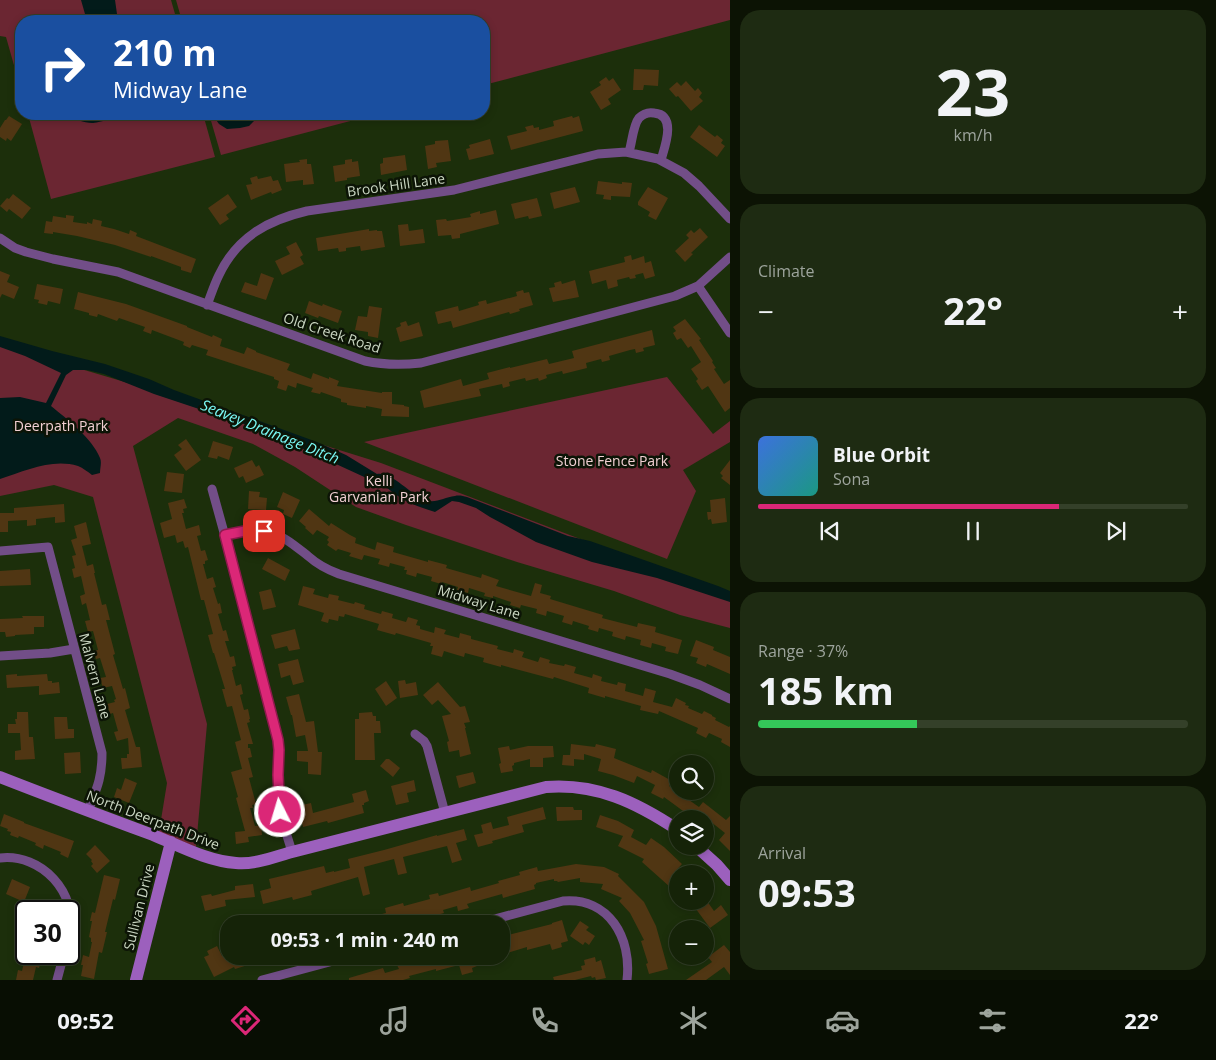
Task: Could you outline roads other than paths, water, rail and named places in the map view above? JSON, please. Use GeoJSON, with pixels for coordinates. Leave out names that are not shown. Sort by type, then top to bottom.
{"type":"FeatureCollection","features":[{"type":"Feature","properties":{"kind":"street"},"geometry":{"type":"LineString","coordinates":[[630,152],[636,123],[639,118],[648,113],[659,114],[668,126],[661,160]]}},
{"type":"Feature","properties":{"kind":"street","name":"Brook Hill Lane"},"geometry":{"type":"LineString","coordinates":[[207,304],[219,275],[236,249],[248,237],[270,223],[289,215],[454,190],[598,154],[630,152],[661,160],[684,173],[730,219]]}},
{"type":"Feature","properties":{"kind":"street","name":"Old Creek Road"},"geometry":{"type":"LineString","coordinates":[[0,238],[15,248],[35,254],[118,272],[365,361],[404,365],[422,363],[674,296],[698,286],[730,257]]}},
{"type":"Feature","properties":{"kind":"street"},"geometry":{"type":"LineString","coordinates":[[698,286],[730,333]]}},
{"type":"Feature","properties":{"kind":"street"},"geometry":{"type":"LineString","coordinates":[[212,489],[278,740],[280,812],[292,852]]}},
{"type":"Feature","properties":{"kind":"street","name":"Midway Lane"},"geometry":{"type":"LineString","coordinates":[[225,535],[250,530],[275,534],[289,541],[310,558],[339,574],[670,674],[700,685],[730,700]]}},
{"type":"Feature","properties":{"kind":"street","name":"Malvern Lane"},"geometry":{"type":"LineString","coordinates":[[0,551],[48,548],[102,753],[102,769],[98,786],[88,811]]}},
{"type":"Feature","properties":{"kind":"street"},"geometry":{"type":"LineString","coordinates":[[0,656],[50,653],[74,649]]}},
{"type":"Feature","properties":{"kind":"street"},"geometry":{"type":"LineString","coordinates":[[414,734],[424,741],[427,746],[445,812]]}},
{"type":"Feature","properties":{"kind":"street","name":"North Deerpath Drive"},"geometry":{"type":"LineString","coordinates":[[0,777],[208,858],[238,864],[249,863],[546,787],[576,787],[594,790],[626,801],[669,825]]}},
{"type":"Feature","properties":{"kind":"street","name":"Sullivan Drive"},"geometry":{"type":"LineString","coordinates":[[136,980],[170,842]]}},
{"type":"Feature","properties":{"kind":"street"},"geometry":{"type":"LineString","coordinates":[[705,855],[730,880]]}},
{"type":"Feature","properties":{"kind":"street"},"geometry":{"type":"LineString","coordinates":[[0,858],[14,858],[30,862],[46,871],[59,884],[68,900]]}},
{"type":"Feature","properties":{"kind":"street"},"geometry":{"type":"LineString","coordinates":[[510,915],[572,900],[587,902],[597,907],[608,914],[621,937],[629,968],[627,980]]}},
{"type":"Feature","properties":{"kind":"street"},"geometry":{"type":"LineString","coordinates":[[57,980],[61,965]]}},
{"type":"Feature","properties":{"kind":"street"},"geometry":{"type":"LineString","coordinates":[[262,980],[318,965]]}},
{"type":"Feature","properties":{"kind":"water"},"geometry":{"type":"Polygon","coordinates":[[[81,0],[115,0],[117,15],[85,15],[81,0]]]}},
{"type":"Feature","properties":{"kind":"water"},"geometry":{"type":"Polygon","coordinates":[[[79,120],[108,120],[92,123],[79,120]]]}},
{"type":"Feature","properties":{"kind":"water"},"geometry":{"type":"Polygon","coordinates":[[[216,120],[255,120],[249,126],[240,128],[227,129],[216,120]]]}},
{"type":"Feature","properties":{"kind":"water","name":"Seavey Drainage Ditch"},"geometry":{"type":"Polygon","coordinates":[[[0,336],[105,364],[317,442],[346,455],[377,474],[389,476],[425,500],[436,501],[458,496],[467,497],[568,536],[590,541],[718,586],[730,591],[730,602],[657,578],[592,562],[536,542],[476,508],[459,502],[452,501],[435,512],[422,508],[386,487],[262,430],[154,394],[104,374],[87,370],[73,370],[66,375],[51,406],[91,443],[101,460],[100,473],[92,475],[78,466],[68,464],[48,464],[0,479],[0,398],[20,397],[46,403],[61,373],[25,356],[0,347],[0,336]]]}},
{"type":"Feature","properties":{"kind":"park label","name":"Deerpath Park"},"geometry":{"type":"Point","coordinates":[61,426]}},
{"type":"Feature","properties":{"kind":"park label","name":"Stone Fence Park"},"geometry":{"type":"Point","coordinates":[612,461]}},
{"type":"Feature","properties":{"kind":"park label","name":"Kelli Garvanian Park"},"geometry":{"type":"Point","coordinates":[379,490]}}]}
